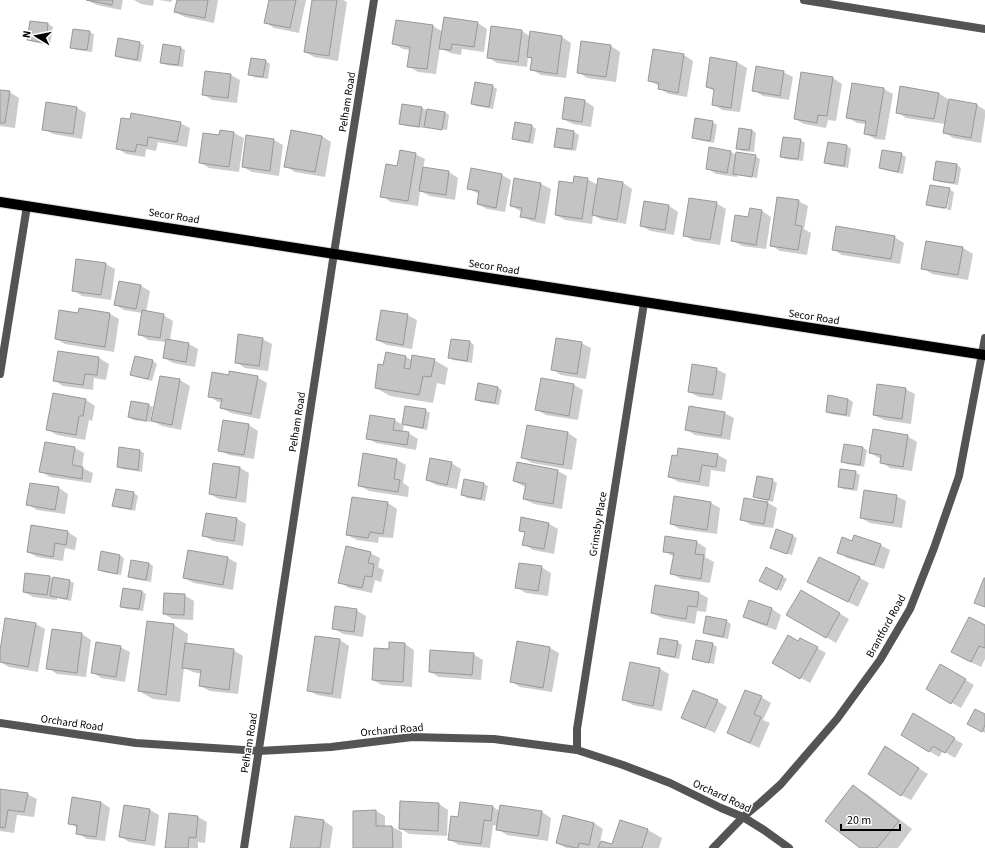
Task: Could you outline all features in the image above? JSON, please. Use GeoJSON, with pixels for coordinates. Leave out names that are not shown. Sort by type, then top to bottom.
{"type":"FeatureCollection","features":[{"type":"Feature","properties":{"kind":"main road","name":"Secor Road"},"geometry":{"type":"LineString","coordinates":[[0,202],[984,355]]}},
{"type":"Feature","properties":{"kind":"street","name":"Pelham Road"},"geometry":{"type":"LineString","coordinates":[[244,848],[334,253],[374,0]]}},
{"type":"Feature","properties":{"kind":"street"},"geometry":{"type":"LineString","coordinates":[[804,0],[985,29]]}},
{"type":"Feature","properties":{"kind":"street"},"geometry":{"type":"LineString","coordinates":[[0,374],[27,206]]}},
{"type":"Feature","properties":{"kind":"street","name":"Grimsby Place"},"geometry":{"type":"LineString","coordinates":[[577,750],[577,730],[644,303]]}},
{"type":"Feature","properties":{"kind":"street","name":"Brantford Road"},"geometry":{"type":"LineString","coordinates":[[713,848],[743,817],[782,784],[837,719],[880,660],[910,609],[934,548],[959,476],[984,355],[985,338]]}},
{"type":"Feature","properties":{"kind":"street","name":"Orchard Road"},"geometry":{"type":"LineString","coordinates":[[0,723],[136,743],[259,751],[331,747],[412,737],[494,740],[577,750],[623,765],[670,783],[743,817],[789,848]]}},
{"type":"Feature","properties":{"kind":"building"},"geometry":{"type":"Polygon","coordinates":[[[86,0],[113,0],[112,5],[86,0]]]}},
{"type":"Feature","properties":{"kind":"building"},"geometry":{"type":"Polygon","coordinates":[[[177,0],[208,0],[205,18],[174,12],[177,0]]]}},
{"type":"Feature","properties":{"kind":"building"},"geometry":{"type":"Polygon","coordinates":[[[269,0],[296,0],[290,28],[264,23],[269,0]]]}},
{"type":"Feature","properties":{"kind":"building"},"geometry":{"type":"Polygon","coordinates":[[[312,0],[337,0],[329,56],[304,52],[312,0]]]}},
{"type":"Feature","properties":{"kind":"building"},"geometry":{"type":"Polygon","coordinates":[[[444,17],[478,22],[474,47],[452,44],[451,50],[439,49],[444,17]]]}},
{"type":"Feature","properties":{"kind":"building"},"geometry":{"type":"Polygon","coordinates":[[[396,20],[433,25],[427,69],[407,67],[410,47],[392,44],[396,20]]]}},
{"type":"Feature","properties":{"kind":"building"},"geometry":{"type":"Polygon","coordinates":[[[30,21],[48,23],[46,43],[27,40],[30,21]]]}},
{"type":"Feature","properties":{"kind":"building"},"geometry":{"type":"Polygon","coordinates":[[[491,26],[522,30],[518,62],[487,58],[491,26]]]}},
{"type":"Feature","properties":{"kind":"building"},"geometry":{"type":"Polygon","coordinates":[[[73,29],[90,31],[87,50],[70,48],[73,29]]]}},
{"type":"Feature","properties":{"kind":"building"},"geometry":{"type":"Polygon","coordinates":[[[530,31],[562,36],[557,74],[530,70],[532,58],[527,57],[530,31]]]}},
{"type":"Feature","properties":{"kind":"building"},"geometry":{"type":"Polygon","coordinates":[[[118,38],[140,42],[137,60],[115,56],[118,38]]]}},
{"type":"Feature","properties":{"kind":"building"},"geometry":{"type":"Polygon","coordinates":[[[581,41],[611,45],[606,77],[577,73],[581,41]]]}},
{"type":"Feature","properties":{"kind":"building"},"geometry":{"type":"Polygon","coordinates":[[[163,44],[181,47],[178,65],[160,63],[163,44]]]}},
{"type":"Feature","properties":{"kind":"building"},"geometry":{"type":"Polygon","coordinates":[[[653,49],[684,54],[678,93],[658,89],[659,83],[648,81],[653,49]]]}},
{"type":"Feature","properties":{"kind":"building"},"geometry":{"type":"Polygon","coordinates":[[[710,57],[737,62],[731,108],[712,105],[714,89],[706,87],[710,57]]]}},
{"type":"Feature","properties":{"kind":"building"},"geometry":{"type":"Polygon","coordinates":[[[251,58],[266,60],[263,77],[248,75],[251,58]]]}},
{"type":"Feature","properties":{"kind":"building"},"geometry":{"type":"Polygon","coordinates":[[[756,66],[784,71],[780,96],[752,91],[756,66]]]}},
{"type":"Feature","properties":{"kind":"building"},"geometry":{"type":"Polygon","coordinates":[[[205,71],[231,74],[228,98],[202,95],[205,71]]]}},
{"type":"Feature","properties":{"kind":"building"},"geometry":{"type":"Polygon","coordinates":[[[801,72],[833,77],[827,116],[818,115],[817,123],[794,119],[801,72]]]}},
{"type":"Feature","properties":{"kind":"building"},"geometry":{"type":"Polygon","coordinates":[[[475,82],[493,85],[489,107],[471,104],[475,82]]]}},
{"type":"Feature","properties":{"kind":"building"},"geometry":{"type":"Polygon","coordinates":[[[852,83],[884,88],[876,136],[864,134],[866,121],[846,118],[852,83]]]}},
{"type":"Feature","properties":{"kind":"building"},"geometry":{"type":"Polygon","coordinates":[[[900,86],[939,93],[934,119],[896,113],[900,86]]]}},
{"type":"Feature","properties":{"kind":"building"},"geometry":{"type":"Polygon","coordinates":[[[0,90],[10,91],[5,123],[0,123],[0,90]]]}},
{"type":"Feature","properties":{"kind":"building"},"geometry":{"type":"Polygon","coordinates":[[[565,97],[585,100],[582,122],[562,119],[565,97]]]}},
{"type":"Feature","properties":{"kind":"building"},"geometry":{"type":"Polygon","coordinates":[[[949,99],[977,104],[971,138],[943,133],[949,99]]]}},
{"type":"Feature","properties":{"kind":"building"},"geometry":{"type":"Polygon","coordinates":[[[46,102],[77,107],[73,134],[42,130],[46,102]]]}},
{"type":"Feature","properties":{"kind":"building"},"geometry":{"type":"Polygon","coordinates":[[[402,104],[422,107],[419,127],[399,124],[402,104]]]}},
{"type":"Feature","properties":{"kind":"building"},"geometry":{"type":"Polygon","coordinates":[[[427,109],[445,112],[442,130],[424,127],[427,109]]]}},
{"type":"Feature","properties":{"kind":"building"},"geometry":{"type":"Polygon","coordinates":[[[131,113],[181,122],[177,142],[148,137],[147,146],[137,144],[135,152],[116,149],[121,118],[130,119],[131,113]]]}},
{"type":"Feature","properties":{"kind":"building"},"geometry":{"type":"Polygon","coordinates":[[[695,118],[713,121],[710,141],[692,138],[695,118]]]}},
{"type":"Feature","properties":{"kind":"building"},"geometry":{"type":"Polygon","coordinates":[[[515,122],[532,125],[529,142],[512,139],[515,122]]]}},
{"type":"Feature","properties":{"kind":"building"},"geometry":{"type":"Polygon","coordinates":[[[557,128],[574,131],[572,149],[554,147],[557,128]]]}},
{"type":"Feature","properties":{"kind":"building"},"geometry":{"type":"Polygon","coordinates":[[[739,128],[752,130],[749,150],[736,149],[739,128]]]}},
{"type":"Feature","properties":{"kind":"building"},"geometry":{"type":"Polygon","coordinates":[[[220,130],[234,132],[229,167],[199,163],[203,133],[219,135],[220,130]]]}},
{"type":"Feature","properties":{"kind":"building"},"geometry":{"type":"Polygon","coordinates":[[[291,130],[322,136],[315,172],[284,167],[291,130]]]}},
{"type":"Feature","properties":{"kind":"building"},"geometry":{"type":"Polygon","coordinates":[[[246,135],[274,139],[270,171],[242,167],[246,135]]]}},
{"type":"Feature","properties":{"kind":"building"},"geometry":{"type":"Polygon","coordinates":[[[783,137],[801,139],[798,159],[780,157],[783,137]]]}},
{"type":"Feature","properties":{"kind":"building"},"geometry":{"type":"Polygon","coordinates":[[[828,142],[847,145],[844,166],[824,163],[828,142]]]}},
{"type":"Feature","properties":{"kind":"building"},"geometry":{"type":"Polygon","coordinates":[[[709,147],[731,151],[727,173],[706,169],[709,147]]]}},
{"type":"Feature","properties":{"kind":"building"},"geometry":{"type":"Polygon","coordinates":[[[400,150],[416,153],[408,201],[380,197],[386,164],[397,166],[400,150]]]}},
{"type":"Feature","properties":{"kind":"building"},"geometry":{"type":"Polygon","coordinates":[[[882,150],[902,153],[898,172],[879,168],[882,150]]]}},
{"type":"Feature","properties":{"kind":"building"},"geometry":{"type":"Polygon","coordinates":[[[736,152],[756,155],[752,177],[733,174],[736,152]]]}},
{"type":"Feature","properties":{"kind":"building"},"geometry":{"type":"Polygon","coordinates":[[[936,161],[957,164],[954,183],[933,180],[936,161]]]}},
{"type":"Feature","properties":{"kind":"building"},"geometry":{"type":"Polygon","coordinates":[[[423,167],[449,171],[446,195],[419,191],[423,167]]]}},
{"type":"Feature","properties":{"kind":"building"},"geometry":{"type":"Polygon","coordinates":[[[471,168],[502,174],[496,208],[477,204],[479,191],[467,189],[471,168]]]}},
{"type":"Feature","properties":{"kind":"building"},"geometry":{"type":"Polygon","coordinates":[[[574,176],[588,178],[582,219],[555,215],[559,181],[573,183],[574,176]]]}},
{"type":"Feature","properties":{"kind":"building"},"geometry":{"type":"Polygon","coordinates":[[[514,178],[541,183],[535,219],[520,217],[522,208],[510,206],[514,178]]]}},
{"type":"Feature","properties":{"kind":"building"},"geometry":{"type":"Polygon","coordinates":[[[598,178],[623,182],[617,220],[592,215],[598,178]]]}},
{"type":"Feature","properties":{"kind":"building"},"geometry":{"type":"Polygon","coordinates":[[[930,185],[950,188],[946,208],[926,205],[930,185]]]}},
{"type":"Feature","properties":{"kind":"building"},"geometry":{"type":"Polygon","coordinates":[[[777,197],[799,200],[795,225],[802,226],[798,250],[770,246],[777,197]]]}},
{"type":"Feature","properties":{"kind":"building"},"geometry":{"type":"Polygon","coordinates":[[[689,198],[717,202],[710,240],[683,236],[689,198]]]}},
{"type":"Feature","properties":{"kind":"building"},"geometry":{"type":"Polygon","coordinates":[[[644,201],[669,205],[665,230],[640,226],[644,201]]]}},
{"type":"Feature","properties":{"kind":"building"},"geometry":{"type":"Polygon","coordinates":[[[750,208],[762,210],[756,245],[731,241],[735,215],[748,217],[750,208]]]}},
{"type":"Feature","properties":{"kind":"building"},"geometry":{"type":"Polygon","coordinates":[[[836,226],[895,236],[891,259],[832,250],[836,226]]]}},
{"type":"Feature","properties":{"kind":"building"},"geometry":{"type":"Polygon","coordinates":[[[926,241],[963,247],[958,275],[921,269],[926,241]]]}},
{"type":"Feature","properties":{"kind":"building"},"geometry":{"type":"Polygon","coordinates":[[[76,259],[106,263],[101,295],[72,291],[76,259]]]}},
{"type":"Feature","properties":{"kind":"building"},"geometry":{"type":"Polygon","coordinates":[[[119,281],[141,285],[136,309],[114,305],[119,281]]]}},
{"type":"Feature","properties":{"kind":"building"},"geometry":{"type":"Polygon","coordinates":[[[79,308],[110,313],[105,347],[55,339],[59,310],[78,313],[79,308]]]}},
{"type":"Feature","properties":{"kind":"building"},"geometry":{"type":"Polygon","coordinates":[[[142,310],[164,314],[160,338],[138,335],[142,310]]]}},
{"type":"Feature","properties":{"kind":"building"},"geometry":{"type":"Polygon","coordinates":[[[381,310],[408,314],[403,345],[376,340],[381,310]]]}},
{"type":"Feature","properties":{"kind":"building"},"geometry":{"type":"Polygon","coordinates":[[[238,334],[263,338],[259,366],[235,363],[238,334]]]}},
{"type":"Feature","properties":{"kind":"building"},"geometry":{"type":"Polygon","coordinates":[[[556,338],[582,342],[577,374],[551,370],[556,338]]]}},
{"type":"Feature","properties":{"kind":"building"},"geometry":{"type":"Polygon","coordinates":[[[166,339],[189,343],[186,362],[163,358],[166,339]]]}},
{"type":"Feature","properties":{"kind":"building"},"geometry":{"type":"Polygon","coordinates":[[[451,339],[470,341],[467,361],[448,358],[451,339]]]}},
{"type":"Feature","properties":{"kind":"building"},"geometry":{"type":"Polygon","coordinates":[[[58,351],[99,357],[97,375],[85,374],[83,385],[53,381],[58,351]]]}},
{"type":"Feature","properties":{"kind":"building"},"geometry":{"type":"Polygon","coordinates":[[[386,352],[406,356],[404,368],[410,369],[412,355],[435,359],[431,377],[423,376],[419,395],[375,388],[378,364],[383,365],[386,352]]]}},
{"type":"Feature","properties":{"kind":"building"},"geometry":{"type":"Polygon","coordinates":[[[135,356],[153,360],[148,379],[130,375],[135,356]]]}},
{"type":"Feature","properties":{"kind":"building"},"geometry":{"type":"Polygon","coordinates":[[[692,364],[717,368],[713,395],[688,392],[692,364]]]}},
{"type":"Feature","properties":{"kind":"building"},"geometry":{"type":"Polygon","coordinates":[[[229,371],[258,376],[251,414],[220,408],[222,399],[208,397],[212,372],[229,375],[229,371]]]}},
{"type":"Feature","properties":{"kind":"building"},"geometry":{"type":"Polygon","coordinates":[[[160,376],[180,379],[172,425],[151,421],[160,376]]]}},
{"type":"Feature","properties":{"kind":"building"},"geometry":{"type":"Polygon","coordinates":[[[541,378],[574,384],[569,416],[535,410],[541,378]]]}},
{"type":"Feature","properties":{"kind":"building"},"geometry":{"type":"Polygon","coordinates":[[[478,383],[498,387],[495,403],[475,400],[478,383]]]}},
{"type":"Feature","properties":{"kind":"building"},"geometry":{"type":"Polygon","coordinates":[[[877,384],[906,388],[902,419],[873,415],[877,384]]]}},
{"type":"Feature","properties":{"kind":"building"},"geometry":{"type":"Polygon","coordinates":[[[53,393],[86,399],[83,416],[79,416],[76,435],[46,430],[53,393]]]}},
{"type":"Feature","properties":{"kind":"building"},"geometry":{"type":"Polygon","coordinates":[[[828,395],[848,399],[846,415],[826,412],[828,395]]]}},
{"type":"Feature","properties":{"kind":"building"},"geometry":{"type":"Polygon","coordinates":[[[131,401],[149,404],[146,421],[128,417],[131,401]]]}},
{"type":"Feature","properties":{"kind":"building"},"geometry":{"type":"Polygon","coordinates":[[[405,406],[426,409],[423,428],[402,424],[405,406]]]}},
{"type":"Feature","properties":{"kind":"building"},"geometry":{"type":"Polygon","coordinates":[[[689,406],[725,412],[721,436],[685,430],[689,406]]]}},
{"type":"Feature","properties":{"kind":"building"},"geometry":{"type":"Polygon","coordinates":[[[370,415],[395,419],[393,430],[409,432],[407,445],[366,439],[370,415]]]}},
{"type":"Feature","properties":{"kind":"building"},"geometry":{"type":"Polygon","coordinates":[[[223,420],[249,424],[244,455],[218,451],[223,420]]]}},
{"type":"Feature","properties":{"kind":"building"},"geometry":{"type":"Polygon","coordinates":[[[527,425],[568,432],[563,465],[521,458],[527,425]]]}},
{"type":"Feature","properties":{"kind":"building"},"geometry":{"type":"Polygon","coordinates":[[[873,429],[908,435],[903,467],[880,463],[881,455],[869,453],[873,429]]]}},
{"type":"Feature","properties":{"kind":"building"},"geometry":{"type":"Polygon","coordinates":[[[45,442],[75,447],[72,465],[83,467],[82,479],[39,472],[45,442]]]}},
{"type":"Feature","properties":{"kind":"building"},"geometry":{"type":"Polygon","coordinates":[[[844,444],[863,447],[860,465],[841,462],[844,444]]]}},
{"type":"Feature","properties":{"kind":"building"},"geometry":{"type":"Polygon","coordinates":[[[119,447],[140,450],[138,470],[117,467],[119,447]]]}},
{"type":"Feature","properties":{"kind":"building"},"geometry":{"type":"Polygon","coordinates":[[[678,448],[718,454],[716,467],[702,465],[699,482],[668,477],[672,455],[677,456],[678,448]]]}},
{"type":"Feature","properties":{"kind":"building"},"geometry":{"type":"Polygon","coordinates":[[[363,453],[397,459],[394,479],[400,480],[398,492],[358,486],[363,453]]]}},
{"type":"Feature","properties":{"kind":"building"},"geometry":{"type":"Polygon","coordinates":[[[430,458],[452,462],[447,485],[426,480],[430,458]]]}},
{"type":"Feature","properties":{"kind":"building"},"geometry":{"type":"Polygon","coordinates":[[[517,462],[558,470],[553,504],[523,499],[526,484],[513,481],[517,462]]]}},
{"type":"Feature","properties":{"kind":"building"},"geometry":{"type":"Polygon","coordinates":[[[213,463],[240,467],[236,498],[209,494],[213,463]]]}},
{"type":"Feature","properties":{"kind":"building"},"geometry":{"type":"Polygon","coordinates":[[[840,469],[856,471],[853,489],[838,487],[840,469]]]}},
{"type":"Feature","properties":{"kind":"building"},"geometry":{"type":"Polygon","coordinates":[[[757,476],[773,479],[769,500],[753,497],[757,476]]]}},
{"type":"Feature","properties":{"kind":"building"},"geometry":{"type":"Polygon","coordinates":[[[464,479],[484,483],[481,499],[461,495],[464,479]]]}},
{"type":"Feature","properties":{"kind":"building"},"geometry":{"type":"Polygon","coordinates":[[[30,483],[59,487],[55,510],[26,505],[30,483]]]}},
{"type":"Feature","properties":{"kind":"building"},"geometry":{"type":"Polygon","coordinates":[[[116,489],[134,492],[131,509],[112,506],[116,489]]]}},
{"type":"Feature","properties":{"kind":"building"},"geometry":{"type":"Polygon","coordinates":[[[864,490],[897,495],[893,523],[860,518],[864,490]]]}},
{"type":"Feature","properties":{"kind":"building"},"geometry":{"type":"Polygon","coordinates":[[[674,496],[711,502],[707,530],[670,524],[674,496]]]}},
{"type":"Feature","properties":{"kind":"building"},"geometry":{"type":"Polygon","coordinates":[[[352,497],[388,502],[383,534],[370,532],[368,538],[346,535],[352,497]]]}},
{"type":"Feature","properties":{"kind":"building"},"geometry":{"type":"Polygon","coordinates":[[[744,498],[768,502],[764,524],[740,520],[744,498]]]}},
{"type":"Feature","properties":{"kind":"building"},"geometry":{"type":"Polygon","coordinates":[[[206,513],[237,518],[234,541],[202,536],[206,513]]]}},
{"type":"Feature","properties":{"kind":"building"},"geometry":{"type":"Polygon","coordinates":[[[521,517],[549,523],[544,549],[522,545],[525,532],[519,531],[521,517]]]}},
{"type":"Feature","properties":{"kind":"building"},"geometry":{"type":"Polygon","coordinates":[[[31,525],[68,531],[66,545],[55,543],[53,557],[27,552],[31,525]]]}},
{"type":"Feature","properties":{"kind":"building"},"geometry":{"type":"Polygon","coordinates":[[[776,529],[793,535],[787,554],[770,548],[776,529]]]}},
{"type":"Feature","properties":{"kind":"building"},"geometry":{"type":"Polygon","coordinates":[[[854,535],[881,544],[874,565],[837,553],[842,537],[852,541],[854,535]]]}},
{"type":"Feature","properties":{"kind":"building"},"geometry":{"type":"Polygon","coordinates":[[[665,536],[697,541],[695,554],[704,555],[701,579],[670,574],[674,553],[663,552],[665,536]]]}},
{"type":"Feature","properties":{"kind":"building"},"geometry":{"type":"Polygon","coordinates":[[[346,546],[371,552],[368,563],[374,564],[372,577],[365,576],[362,588],[338,583],[346,546]]]}},
{"type":"Feature","properties":{"kind":"building"},"geometry":{"type":"Polygon","coordinates":[[[188,550],[228,557],[223,585],[183,578],[188,550]]]}},
{"type":"Feature","properties":{"kind":"building"},"geometry":{"type":"Polygon","coordinates":[[[101,551],[120,555],[117,574],[98,570],[101,551]]]}},
{"type":"Feature","properties":{"kind":"building"},"geometry":{"type":"Polygon","coordinates":[[[819,557],[860,577],[848,602],[807,582],[819,557]]]}},
{"type":"Feature","properties":{"kind":"building"},"geometry":{"type":"Polygon","coordinates":[[[131,560],[149,563],[146,580],[128,577],[131,560]]]}},
{"type":"Feature","properties":{"kind":"building"},"geometry":{"type":"Polygon","coordinates":[[[519,563],[542,566],[538,591],[515,588],[519,563]]]}},
{"type":"Feature","properties":{"kind":"building"},"geometry":{"type":"Polygon","coordinates":[[[766,567],[783,576],[777,590],[759,581],[766,567]]]}},
{"type":"Feature","properties":{"kind":"building"},"geometry":{"type":"Polygon","coordinates":[[[25,573],[50,576],[47,595],[23,592],[25,573]]]}},
{"type":"Feature","properties":{"kind":"building"},"geometry":{"type":"Polygon","coordinates":[[[53,577],[70,580],[67,599],[50,596],[53,577]]]}},
{"type":"Feature","properties":{"kind":"building"},"geometry":{"type":"Polygon","coordinates":[[[985,578],[985,607],[974,603],[985,578]]]}},
{"type":"Feature","properties":{"kind":"building"},"geometry":{"type":"Polygon","coordinates":[[[655,585],[699,592],[697,607],[688,606],[686,619],[651,613],[655,585]]]}},
{"type":"Feature","properties":{"kind":"building"},"geometry":{"type":"Polygon","coordinates":[[[123,588],[142,591],[139,609],[120,607],[123,588]]]}},
{"type":"Feature","properties":{"kind":"building"},"geometry":{"type":"Polygon","coordinates":[[[801,590],[840,613],[826,638],[786,615],[801,590]]]}},
{"type":"Feature","properties":{"kind":"building"},"geometry":{"type":"Polygon","coordinates":[[[164,593],[185,594],[184,615],[163,614],[164,593]]]}},
{"type":"Feature","properties":{"kind":"building"},"geometry":{"type":"Polygon","coordinates":[[[749,600],[772,608],[767,625],[743,617],[749,600]]]}},
{"type":"Feature","properties":{"kind":"building"},"geometry":{"type":"Polygon","coordinates":[[[335,606],[357,609],[354,632],[332,629],[335,606]]]}},
{"type":"Feature","properties":{"kind":"building"},"geometry":{"type":"Polygon","coordinates":[[[706,616],[727,620],[723,637],[703,633],[706,616]]]}},
{"type":"Feature","properties":{"kind":"building"},"geometry":{"type":"Polygon","coordinates":[[[969,617],[985,625],[985,648],[979,646],[971,662],[951,652],[969,617]]]}},
{"type":"Feature","properties":{"kind":"building"},"geometry":{"type":"Polygon","coordinates":[[[5,618],[36,623],[28,667],[0,662],[0,651],[5,618]]]}},
{"type":"Feature","properties":{"kind":"building"},"geometry":{"type":"Polygon","coordinates":[[[147,621],[174,624],[166,695],[138,691],[147,621]]]}},
{"type":"Feature","properties":{"kind":"building"},"geometry":{"type":"Polygon","coordinates":[[[52,629],[82,633],[77,673],[46,669],[52,629]]]}},
{"type":"Feature","properties":{"kind":"building"},"geometry":{"type":"Polygon","coordinates":[[[788,635],[798,641],[800,638],[818,647],[800,679],[772,663],[788,635]]]}},
{"type":"Feature","properties":{"kind":"building"},"geometry":{"type":"Polygon","coordinates":[[[315,636],[340,639],[332,694],[307,691],[315,636]]]}},
{"type":"Feature","properties":{"kind":"building"},"geometry":{"type":"Polygon","coordinates":[[[660,638],[678,641],[675,657],[657,654],[660,638]]]}},
{"type":"Feature","properties":{"kind":"building"},"geometry":{"type":"Polygon","coordinates":[[[696,640],[713,643],[709,663],[692,659],[696,640]]]}},
{"type":"Feature","properties":{"kind":"building"},"geometry":{"type":"Polygon","coordinates":[[[517,641],[550,647],[543,688],[510,682],[517,641]]]}},
{"type":"Feature","properties":{"kind":"building"},"geometry":{"type":"Polygon","coordinates":[[[96,642],[121,646],[116,677],[91,673],[96,642]]]}},
{"type":"Feature","properties":{"kind":"building"},"geometry":{"type":"Polygon","coordinates":[[[389,642],[405,643],[403,682],[372,680],[374,648],[389,649],[389,642]]]}},
{"type":"Feature","properties":{"kind":"building"},"geometry":{"type":"Polygon","coordinates":[[[185,643],[234,649],[229,690],[199,686],[201,670],[182,668],[185,643]]]}},
{"type":"Feature","properties":{"kind":"building"},"geometry":{"type":"Polygon","coordinates":[[[430,650],[474,653],[472,675],[429,672],[430,650]]]}},
{"type":"Feature","properties":{"kind":"building"},"geometry":{"type":"Polygon","coordinates":[[[630,662],[660,668],[653,706],[622,700],[630,662]]]}},
{"type":"Feature","properties":{"kind":"building"},"geometry":{"type":"Polygon","coordinates":[[[940,664],[966,679],[951,704],[926,689],[940,664]]]}},
{"type":"Feature","properties":{"kind":"building"},"geometry":{"type":"Polygon","coordinates":[[[693,690],[718,700],[705,728],[681,718],[693,690]]]}},
{"type":"Feature","properties":{"kind":"building"},"geometry":{"type":"Polygon","coordinates":[[[745,690],[762,696],[754,714],[761,717],[750,743],[727,733],[745,690]]]}},
{"type":"Feature","properties":{"kind":"building"},"geometry":{"type":"Polygon","coordinates":[[[975,709],[985,714],[985,725],[982,732],[967,724],[975,709]]]}},
{"type":"Feature","properties":{"kind":"building"},"geometry":{"type":"Polygon","coordinates":[[[913,713],[955,738],[945,753],[933,746],[929,752],[901,735],[913,713]]]}},
{"type":"Feature","properties":{"kind":"building"},"geometry":{"type":"Polygon","coordinates":[[[885,746],[919,768],[901,796],[868,774],[885,746]]]}},
{"type":"Feature","properties":{"kind":"building"},"geometry":{"type":"Polygon","coordinates":[[[853,785],[899,821],[877,848],[860,848],[825,821],[853,785]]]}},
{"type":"Feature","properties":{"kind":"building"},"geometry":{"type":"Polygon","coordinates":[[[0,789],[28,793],[24,812],[8,810],[5,828],[0,827],[0,789]]]}},
{"type":"Feature","properties":{"kind":"building"},"geometry":{"type":"Polygon","coordinates":[[[72,797],[101,802],[96,837],[76,834],[77,825],[68,824],[72,797]]]}},
{"type":"Feature","properties":{"kind":"building"},"geometry":{"type":"Polygon","coordinates":[[[400,801],[439,803],[438,831],[399,829],[400,801]]]}},
{"type":"Feature","properties":{"kind":"building"},"geometry":{"type":"Polygon","coordinates":[[[460,802],[493,806],[491,821],[484,820],[481,844],[448,840],[451,816],[458,817],[460,802]]]}},
{"type":"Feature","properties":{"kind":"building"},"geometry":{"type":"Polygon","coordinates":[[[124,805],[150,809],[145,841],[119,837],[124,805]]]}},
{"type":"Feature","properties":{"kind":"building"},"geometry":{"type":"Polygon","coordinates":[[[500,805],[542,811],[538,836],[496,830],[500,805]]]}},
{"type":"Feature","properties":{"kind":"building"},"geometry":{"type":"Polygon","coordinates":[[[376,810],[376,826],[392,826],[393,848],[353,848],[353,811],[376,810]]]}},
{"type":"Feature","properties":{"kind":"building"},"geometry":{"type":"Polygon","coordinates":[[[169,813],[198,816],[196,838],[189,837],[188,848],[165,848],[169,813]]]}},
{"type":"Feature","properties":{"kind":"building"},"geometry":{"type":"Polygon","coordinates":[[[563,815],[594,823],[589,845],[579,843],[578,848],[576,848],[556,843],[563,815]]]}},
{"type":"Feature","properties":{"kind":"building"},"geometry":{"type":"Polygon","coordinates":[[[295,816],[324,820],[320,848],[290,848],[295,816]]]}},
{"type":"Feature","properties":{"kind":"building"},"geometry":{"type":"Polygon","coordinates":[[[620,820],[648,829],[642,848],[598,848],[601,841],[612,844],[620,820]]]}}]}
